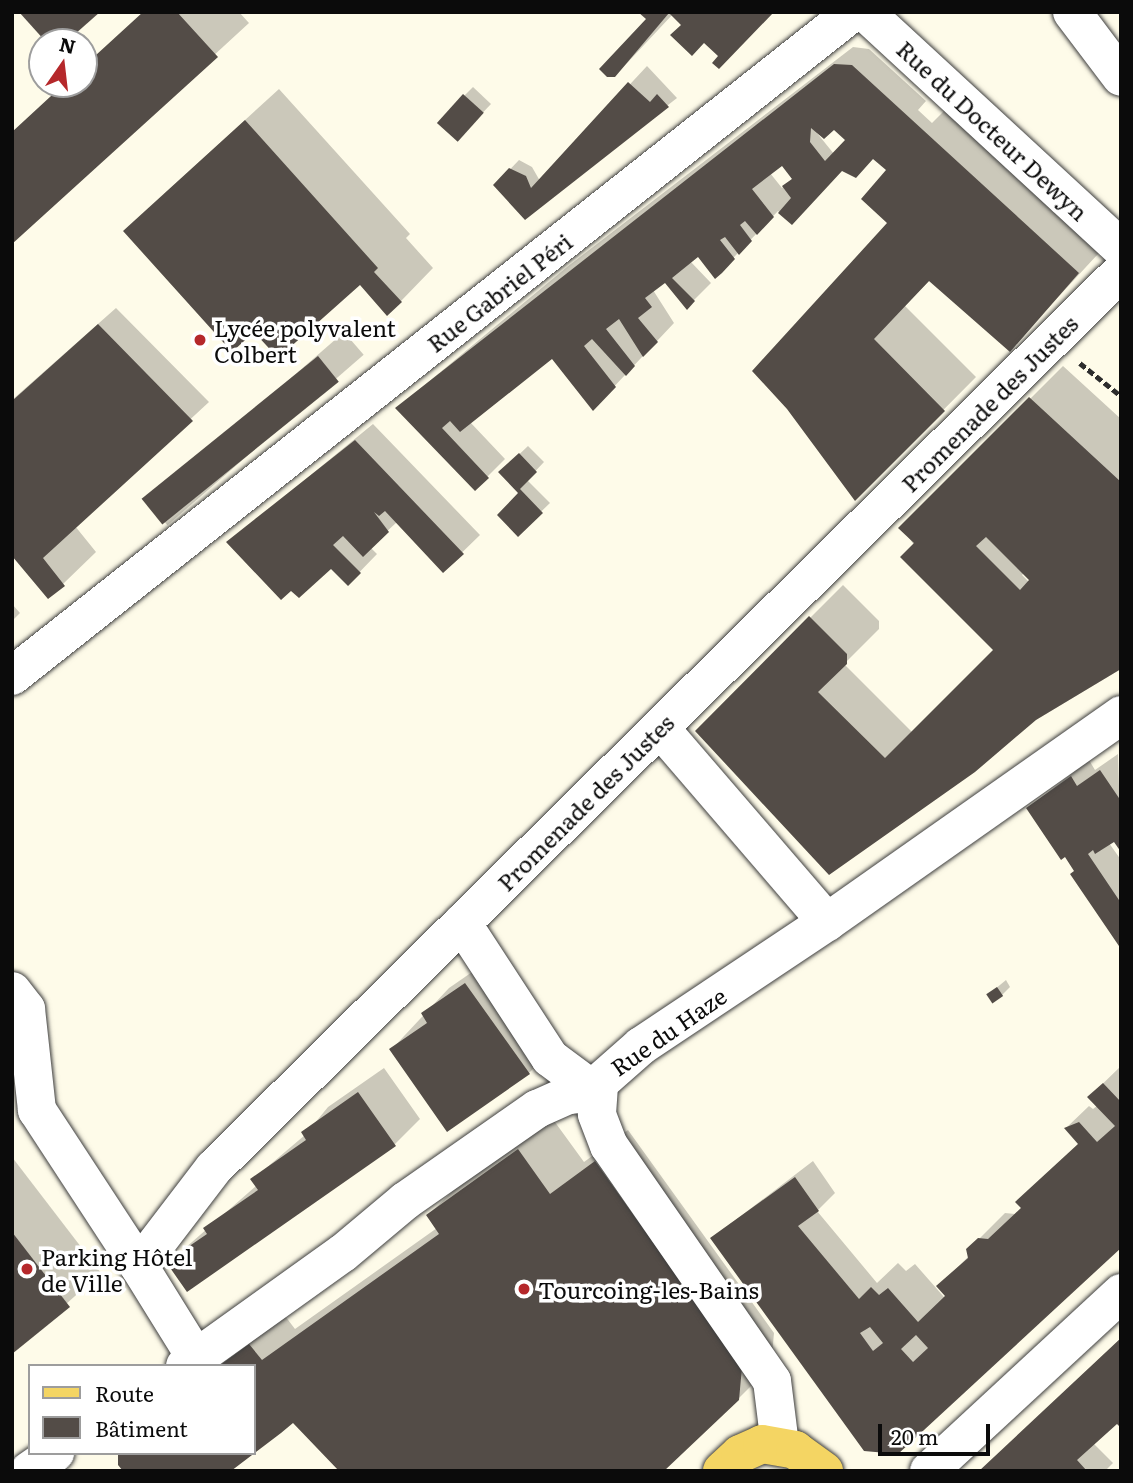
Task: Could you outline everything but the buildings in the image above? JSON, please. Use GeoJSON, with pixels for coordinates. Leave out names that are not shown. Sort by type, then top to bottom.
{"type":"FeatureCollection","features":[{"type":"Feature","properties":{"kind":"main road"},"geometry":{"type":"LineString","coordinates":[[722,1471],[751,1447],[779,1445],[810,1457],[824,1471]]}},
{"type":"Feature","properties":{"kind":"street","name":"Rue Gabriel Péri"},"geometry":{"type":"LineString","coordinates":[[12,676],[853,12]]}},
{"type":"Feature","properties":{"kind":"street","name":"Rue du Docteur Dewyn"},"geometry":{"type":"LineString","coordinates":[[865,12],[1121,248]]}},
{"type":"Feature","properties":{"kind":"street"},"geometry":{"type":"LineString","coordinates":[[1072,12],[1121,77]]}},
{"type":"Feature","properties":{"kind":"street","name":"Promenade des Justes"},"geometry":{"type":"LineString","coordinates":[[139,1266],[214,1168],[1121,272]]}},
{"type":"Feature","properties":{"kind":"street","name":"Rue du Haze"},"geometry":{"type":"LineString","coordinates":[[190,1362],[343,1253],[405,1201],[537,1109],[557,1099],[596,1091],[608,1071],[641,1046],[827,922],[1121,715]]}},
{"type":"Feature","properties":{"kind":"street"},"geometry":{"type":"LineString","coordinates":[[660,728],[827,922]]}},
{"type":"Feature","properties":{"kind":"street"},"geometry":{"type":"LineString","coordinates":[[462,923],[550,1058],[596,1091],[599,1124],[609,1146],[766,1369],[776,1395],[779,1445]]}},
{"type":"Feature","properties":{"kind":"street"},"geometry":{"type":"LineString","coordinates":[[12,991],[26,1009],[37,1110],[139,1266],[190,1362]]}},
{"type":"Feature","properties":{"kind":"street"},"geometry":{"type":"LineString","coordinates":[[929,1471],[1121,1293]]}},
{"type":"Feature","properties":{"kind":"street"},"geometry":{"type":"LineString","coordinates":[[29,1471],[52,1455]]}},
{"type":"Feature","properties":{"kind":"path"},"geometry":{"type":"LineString","coordinates":[[1052,340],[1121,396]]}},
{"type":"Feature","properties":{"kind":"place","name":"Lycée polyvalent Colbert"},"geometry":{"type":"Point","coordinates":[200,340]}},
{"type":"Feature","properties":{"kind":"place","name":"Parking Hôtel de Ville"},"geometry":{"type":"Point","coordinates":[27,1269]}},
{"type":"Feature","properties":{"kind":"place","name":"Tourcoing-les-Bains"},"geometry":{"type":"Point","coordinates":[524,1289]}}]}
